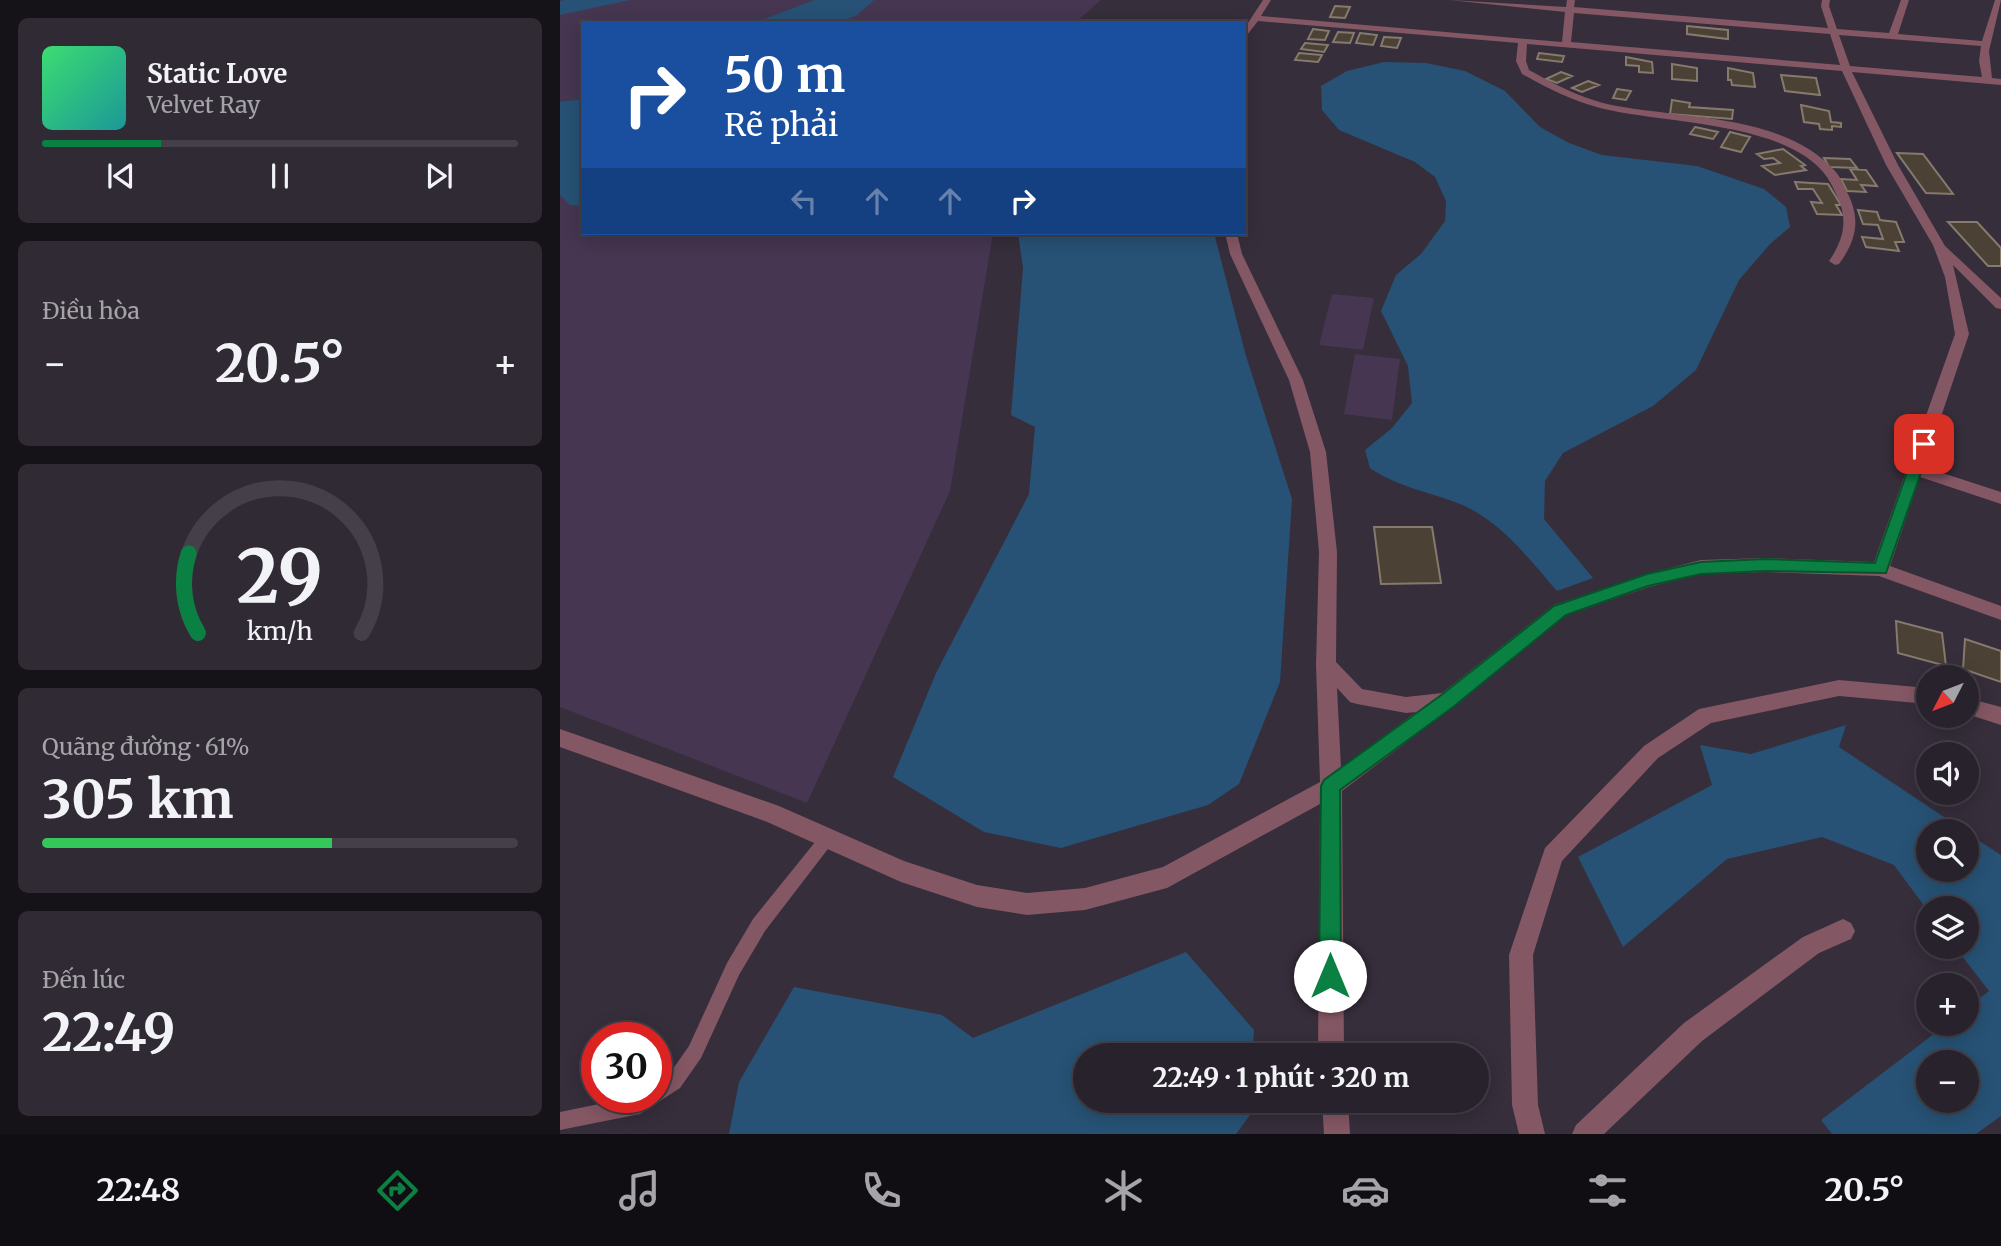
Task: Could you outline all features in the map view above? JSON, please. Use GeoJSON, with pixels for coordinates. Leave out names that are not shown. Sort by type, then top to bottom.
{"type":"FeatureCollection","features":[{"type":"Feature","properties":{"kind":"street"},"geometry":{"type":"LineString","coordinates":[[1246,33],[1267,0]]}},
{"type":"Feature","properties":{"kind":"street"},"geometry":{"type":"LineString","coordinates":[[1453,0],[1570,5],[1834,32],[1986,44]]}},
{"type":"Feature","properties":{"kind":"street"},"geometry":{"type":"LineString","coordinates":[[1815,0],[1825,0],[1846,69],[1892,165],[1939,245],[1951,277],[1962,334],[1881,569]]}},
{"type":"Feature","properties":{"kind":"street"},"geometry":{"type":"LineString","coordinates":[[1893,36],[1906,0]]}},
{"type":"Feature","properties":{"kind":"street"},"geometry":{"type":"LineString","coordinates":[[1988,81],[1983,68],[1996,1]]}},
{"type":"Feature","properties":{"kind":"street"},"geometry":{"type":"LineString","coordinates":[[1566,45],[1570,5]]}},
{"type":"Feature","properties":{"kind":"street"},"geometry":{"type":"LineString","coordinates":[[1256,18],[2001,82]]}},
{"type":"Feature","properties":{"kind":"street"},"geometry":{"type":"LineString","coordinates":[[1523,41],[1521,61],[1525,72],[1582,100],[1742,128],[1777,138],[1809,155],[1829,170],[1843,193],[1852,223],[1847,245],[1835,261]]}},
{"type":"Feature","properties":{"kind":"street"},"geometry":{"type":"LineString","coordinates":[[1231,235],[1236,254],[1296,380],[1318,452],[1328,552],[1326,665],[1331,786],[1331,1043]]}},
{"type":"Feature","properties":{"kind":"street"},"geometry":{"type":"LineString","coordinates":[[1939,245],[2001,305]]}},
{"type":"Feature","properties":{"kind":"street"},"geometry":{"type":"LineString","coordinates":[[1915,470],[2001,498]]}},
{"type":"Feature","properties":{"kind":"street"},"geometry":{"type":"LineString","coordinates":[[560,738],[771,813],[829,836],[875,861],[977,896],[1027,904],[1085,899],[1167,877],[1331,786],[1446,701],[1560,610],[1647,581],[1701,568],[1765,565],[1881,569],[2001,613]]}},
{"type":"Feature","properties":{"kind":"street"},"geometry":{"type":"LineString","coordinates":[[1326,665],[1357,696],[1406,705],[1446,701]]}},
{"type":"Feature","properties":{"kind":"street"},"geometry":{"type":"LineString","coordinates":[[1532,1134],[1525,1105],[1521,955],[1553,855],[1651,752],[1706,715],[1839,688],[1916,695]]}},
{"type":"Feature","properties":{"kind":"street"},"geometry":{"type":"LineString","coordinates":[[1979,710],[2001,716]]}},
{"type":"Feature","properties":{"kind":"street"},"geometry":{"type":"LineString","coordinates":[[1585,1134],[1693,1032],[1811,945],[1843,931]]}},
{"type":"Feature","properties":{"kind":"street"},"geometry":{"type":"LineString","coordinates":[[1336,1113],[1337,1134]]}},
{"type":"Feature","properties":{"kind":"lane"},"geometry":{"type":"LineString","coordinates":[[672,1083],[695,1052],[733,969],[759,925],[829,836]]}},
{"type":"Feature","properties":{"kind":"lane"},"geometry":{"type":"LineString","coordinates":[[560,1121],[600,1113]]}},
{"type":"Feature","properties":{"kind":"shaded area"},"geometry":{"type":"Polygon","coordinates":[[[560,0],[1101,0],[1077,21],[581,21],[581,235],[993,235],[950,491],[807,803],[560,707],[560,0]]]}},
{"type":"Feature","properties":{"kind":"shaded area"},"geometry":{"type":"Polygon","coordinates":[[[1332,294],[1374,298],[1363,350],[1319,345],[1332,294]]]}},
{"type":"Feature","properties":{"kind":"shaded area"},"geometry":{"type":"Polygon","coordinates":[[[1355,354],[1400,359],[1392,420],[1344,414],[1355,354]]]}},
{"type":"Feature","properties":{"kind":"water"},"geometry":{"type":"Polygon","coordinates":[[[630,0],[560,15],[560,1],[630,0]]]}},
{"type":"Feature","properties":{"kind":"water"},"geometry":{"type":"Polygon","coordinates":[[[814,0],[874,0],[856,16],[842,21],[759,21],[814,0]]]}},
{"type":"Feature","properties":{"kind":"water"},"geometry":{"type":"Polygon","coordinates":[[[1384,62],[1426,63],[1465,71],[1505,91],[1540,127],[1569,143],[1602,155],[1697,166],[1764,189],[1786,207],[1790,227],[1770,244],[1739,280],[1696,370],[1653,406],[1563,453],[1545,481],[1544,519],[1593,578],[1557,591],[1525,554],[1489,520],[1460,504],[1402,485],[1370,468],[1365,450],[1392,428],[1412,403],[1408,366],[1381,311],[1396,275],[1421,254],[1445,221],[1446,201],[1435,177],[1415,162],[1339,130],[1322,110],[1321,86],[1347,71],[1384,62]]]}},
{"type":"Feature","properties":{"kind":"water"},"geometry":{"type":"Polygon","coordinates":[[[581,99],[581,206],[570,205],[560,195],[560,102],[581,99]]]}},
{"type":"Feature","properties":{"kind":"water"},"geometry":{"type":"Polygon","coordinates":[[[1018,235],[1215,235],[1246,356],[1292,499],[1280,682],[1239,784],[1208,805],[1061,848],[984,832],[893,777],[936,673],[1029,494],[1035,427],[1011,415],[1023,268],[1018,235]]]}},
{"type":"Feature","properties":{"kind":"water"},"geometry":{"type":"Polygon","coordinates":[[[1846,725],[1839,747],[1916,798],[1916,805],[1926,805],[1947,819],[1916,819],[1916,882],[1979,882],[1979,841],[2001,855],[2001,1116],[1976,1134],[1832,1134],[1821,1120],[1931,1036],[1979,1036],[1979,999],[1989,991],[1979,978],[1979,973],[1975,973],[1964,959],[1979,959],[1979,896],[1917,896],[1894,865],[1822,837],[1727,859],[1623,947],[1578,857],[1712,785],[1700,745],[1751,754],[1846,725]]]}},
{"type":"Feature","properties":{"kind":"water"},"geometry":{"type":"Polygon","coordinates":[[[1186,952],[1254,1030],[1253,1043],[1073,1043],[1073,1113],[1250,1115],[1236,1134],[729,1134],[739,1082],[794,987],[942,1015],[973,1038],[1186,952]]]}},
{"type":"Feature","properties":{"kind":"building"},"geometry":{"type":"Polygon","coordinates":[[[1335,6],[1350,7],[1345,18],[1330,17],[1335,6]]]}},
{"type":"Feature","properties":{"kind":"building"},"geometry":{"type":"Polygon","coordinates":[[[1687,26],[1728,30],[1728,39],[1687,34],[1687,26]]]}},
{"type":"Feature","properties":{"kind":"building"},"geometry":{"type":"Polygon","coordinates":[[[1313,29],[1329,31],[1325,40],[1308,39],[1313,29]]]}},
{"type":"Feature","properties":{"kind":"building"},"geometry":{"type":"Polygon","coordinates":[[[1338,32],[1354,33],[1350,43],[1333,42],[1338,32]]]}},
{"type":"Feature","properties":{"kind":"building"},"geometry":{"type":"Polygon","coordinates":[[[1360,33],[1377,35],[1373,45],[1356,43],[1360,33]]]}},
{"type":"Feature","properties":{"kind":"building"},"geometry":{"type":"Polygon","coordinates":[[[1384,37],[1401,38],[1397,48],[1381,46],[1384,37]]]}},
{"type":"Feature","properties":{"kind":"building"},"geometry":{"type":"Polygon","coordinates":[[[1305,43],[1328,45],[1324,52],[1301,49],[1305,43]]]}},
{"type":"Feature","properties":{"kind":"building"},"geometry":{"type":"Polygon","coordinates":[[[1299,53],[1322,55],[1318,62],[1295,60],[1299,53]]]}},
{"type":"Feature","properties":{"kind":"building"},"geometry":{"type":"Polygon","coordinates":[[[1539,53],[1564,56],[1562,62],[1537,59],[1539,53]]]}},
{"type":"Feature","properties":{"kind":"building"},"geometry":{"type":"Polygon","coordinates":[[[1626,57],[1652,62],[1653,73],[1639,72],[1639,66],[1626,65],[1626,57]]]}},
{"type":"Feature","properties":{"kind":"building"},"geometry":{"type":"Polygon","coordinates":[[[1672,64],[1697,68],[1697,81],[1672,79],[1672,64]]]}},
{"type":"Feature","properties":{"kind":"building"},"geometry":{"type":"Polygon","coordinates":[[[1728,68],[1753,73],[1755,87],[1732,85],[1731,80],[1728,80],[1728,68]]]}},
{"type":"Feature","properties":{"kind":"building"},"geometry":{"type":"Polygon","coordinates":[[[1561,72],[1572,76],[1557,83],[1546,79],[1561,72]]]}},
{"type":"Feature","properties":{"kind":"building"},"geometry":{"type":"Polygon","coordinates":[[[1781,75],[1816,78],[1820,95],[1785,91],[1781,75]]]}},
{"type":"Feature","properties":{"kind":"building"},"geometry":{"type":"Polygon","coordinates":[[[1588,81],[1599,85],[1582,92],[1572,88],[1588,81]]]}},
{"type":"Feature","properties":{"kind":"building"},"geometry":{"type":"Polygon","coordinates":[[[1617,89],[1631,91],[1626,100],[1613,98],[1617,89]]]}},
{"type":"Feature","properties":{"kind":"building"},"geometry":{"type":"Polygon","coordinates":[[[1672,100],[1690,103],[1689,107],[1733,110],[1732,119],[1670,114],[1672,100]]]}},
{"type":"Feature","properties":{"kind":"building"},"geometry":{"type":"Polygon","coordinates":[[[1801,105],[1829,111],[1831,122],[1841,123],[1841,127],[1832,126],[1832,130],[1820,129],[1819,124],[1804,122],[1801,105]]]}},
{"type":"Feature","properties":{"kind":"building"},"geometry":{"type":"Polygon","coordinates":[[[1695,127],[1718,132],[1713,139],[1690,134],[1695,127]]]}},
{"type":"Feature","properties":{"kind":"building"},"geometry":{"type":"Polygon","coordinates":[[[1730,132],[1750,137],[1741,152],[1721,147],[1730,132]]]}},
{"type":"Feature","properties":{"kind":"building"},"geometry":{"type":"Polygon","coordinates":[[[1783,149],[1805,165],[1801,166],[1806,170],[1775,175],[1762,166],[1780,163],[1773,158],[1764,159],[1757,154],[1783,149]]]}},
{"type":"Feature","properties":{"kind":"building"},"geometry":{"type":"Polygon","coordinates":[[[1897,153],[1923,154],[1953,194],[1926,193],[1897,153]]]}},
{"type":"Feature","properties":{"kind":"building"},"geometry":{"type":"Polygon","coordinates":[[[1824,158],[1850,159],[1857,168],[1829,167],[1824,158]]]}},
{"type":"Feature","properties":{"kind":"building"},"geometry":{"type":"Polygon","coordinates":[[[1850,169],[1866,170],[1877,186],[1861,185],[1866,192],[1847,191],[1841,179],[1857,180],[1850,169]]]}},
{"type":"Feature","properties":{"kind":"building"},"geometry":{"type":"Polygon","coordinates":[[[1795,182],[1828,184],[1841,205],[1836,205],[1842,215],[1817,214],[1811,202],[1822,203],[1813,189],[1798,189],[1795,182]]]}},
{"type":"Feature","properties":{"kind":"building"},"geometry":{"type":"Polygon","coordinates":[[[1858,210],[1877,212],[1880,220],[1896,222],[1904,242],[1895,242],[1899,251],[1866,247],[1862,237],[1883,239],[1878,225],[1863,224],[1858,210]]]}},
{"type":"Feature","properties":{"kind":"building"},"geometry":{"type":"Polygon","coordinates":[[[1948,222],[1977,222],[2001,248],[2001,266],[1988,266],[1948,222]]]}},
{"type":"Feature","properties":{"kind":"building"},"geometry":{"type":"Polygon","coordinates":[[[1374,527],[1432,527],[1441,583],[1381,584],[1374,527]]]}},
{"type":"Feature","properties":{"kind":"building"},"geometry":{"type":"Polygon","coordinates":[[[1896,621],[1942,633],[1946,665],[1942,665],[1898,653],[1896,621]]]}},
{"type":"Feature","properties":{"kind":"building"},"geometry":{"type":"Polygon","coordinates":[[[1965,639],[2001,651],[2001,682],[1979,674],[1979,665],[1963,665],[1965,639]]]}},
{"type":"Feature","properties":{"kind":"route"},"geometry":{"type":"LineString","coordinates":[[1330,976],[1331,786],[1446,701],[1560,610],[1647,581],[1701,568],[1765,565],[1881,569],[1924,444]]}}]}
